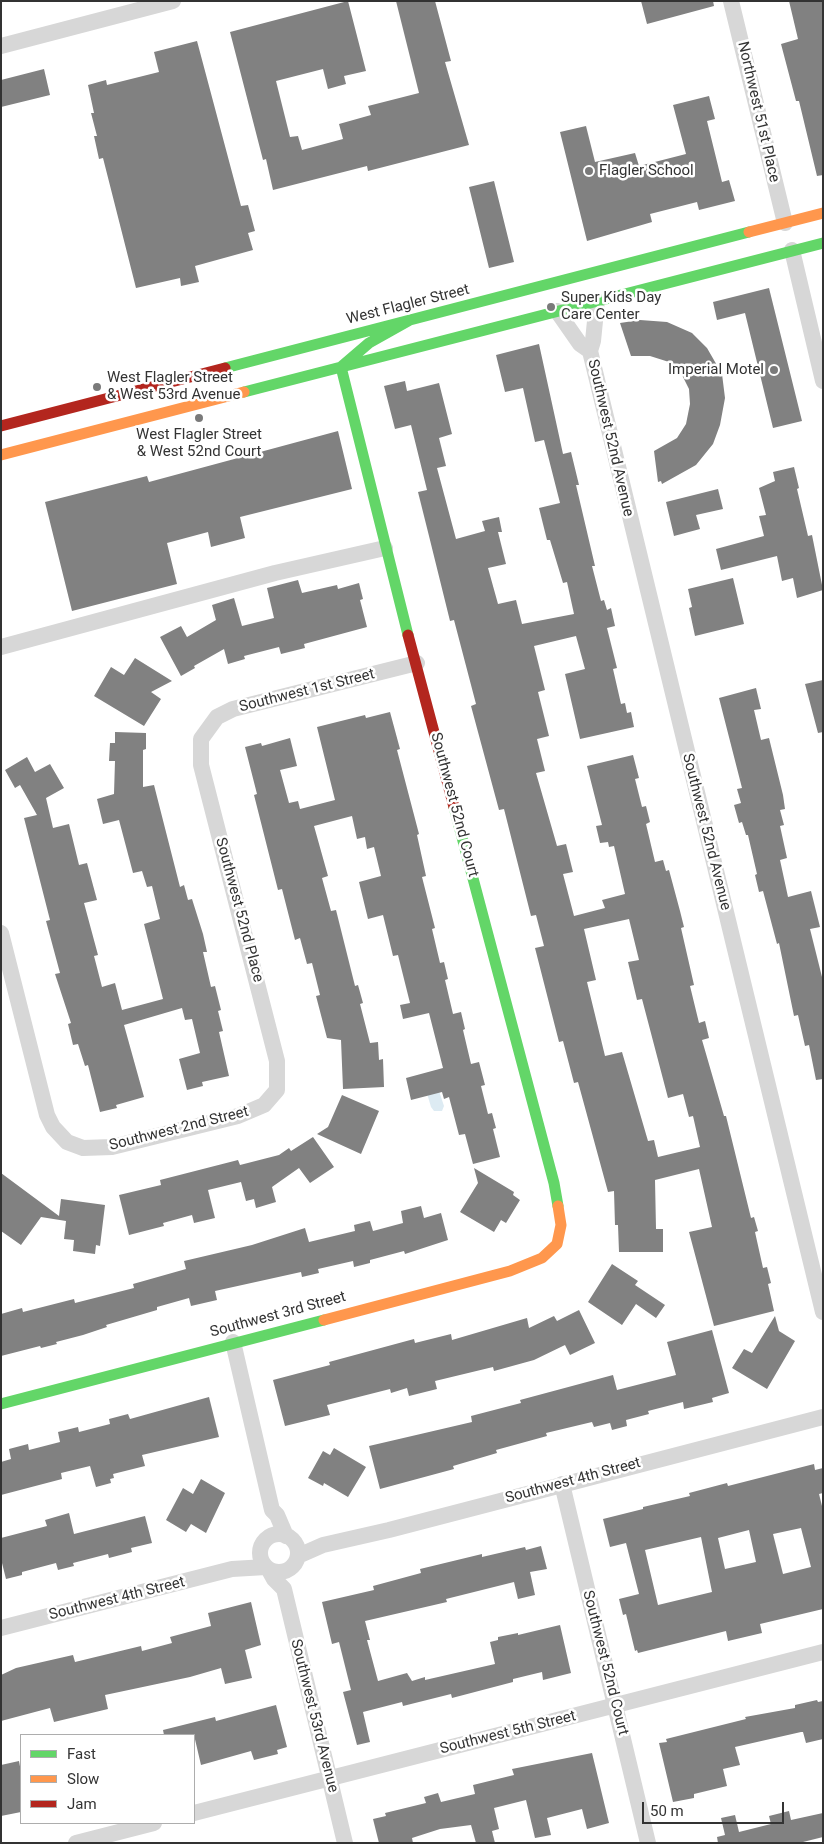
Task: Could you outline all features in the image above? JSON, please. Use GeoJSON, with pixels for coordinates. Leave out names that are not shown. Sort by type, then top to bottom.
{"type":"FeatureCollection","features":[{"type":"Feature","properties":{"kind":"main road","name":"West Flagler Street"},"geometry":{"type":"LineString","coordinates":[[1,426],[823,213]]}},
{"type":"Feature","properties":{"kind":"main road"},"geometry":{"type":"LineString","coordinates":[[732,266],[784,223]]}},
{"type":"Feature","properties":{"kind":"main road"},"geometry":{"type":"LineString","coordinates":[[5,454],[823,243]]}},
{"type":"Feature","properties":{"kind":"main road"},"geometry":{"type":"LineString","coordinates":[[341,367],[369,343],[410,320]]}},
{"type":"Feature","properties":{"kind":"main road","name":"Southwest 52nd Court"},"geometry":{"type":"LineString","coordinates":[[341,367],[385,548],[554,1183],[561,1226],[557,1244]]}},
{"type":"Feature","properties":{"kind":"main road"},"geometry":{"type":"LineString","coordinates":[[5,454],[22,436],[50,414]]}},
{"type":"Feature","properties":{"kind":"main road","name":"Southwest 3rd Street"},"geometry":{"type":"LineString","coordinates":[[1,1404],[510,1270],[542,1258],[557,1244]]}},
{"type":"Feature","properties":{"kind":"street"},"geometry":{"type":"LineString","coordinates":[[1,46],[173,1]]}},
{"type":"Feature","properties":{"kind":"street","name":"Northwest 51st Place"},"geometry":{"type":"LineString","coordinates":[[731,1],[784,223]]}},
{"type":"Feature","properties":{"kind":"street"},"geometry":{"type":"LineString","coordinates":[[792,250],[823,381]]}},
{"type":"Feature","properties":{"kind":"street","name":"Southwest 52nd Avenue"},"geometry":{"type":"LineString","coordinates":[[597,301],[590,352],[823,1312]]}},
{"type":"Feature","properties":{"kind":"street","name":"Southwest 52nd Avenue"},"geometry":{"type":"LineString","coordinates":[[557,311],[580,344],[590,352]]}},
{"type":"Feature","properties":{"kind":"street"},"geometry":{"type":"LineString","coordinates":[[1,648],[275,573],[385,548]]}},
{"type":"Feature","properties":{"kind":"street","name":"Southwest 1st Street"},"geometry":{"type":"LineString","coordinates":[[204,732],[217,717],[233,709],[417,663]]}},
{"type":"Feature","properties":{"kind":"street","name":"Southwest 52nd Place"},"geometry":{"type":"LineString","coordinates":[[204,732],[199,746],[201,765],[275,1050],[279,1070],[277,1090]]}},
{"type":"Feature","properties":{"kind":"street","name":"Southwest 2nd Street"},"geometry":{"type":"LineString","coordinates":[[1,933],[47,1114],[59,1135],[74,1145],[102,1148],[238,1116],[264,1105],[277,1090]]}},
{"type":"Feature","properties":{"kind":"street"},"geometry":{"type":"LineString","coordinates":[[233,1342],[272,1510],[277,1515],[293,1544],[296,1562],[288,1570]]}},
{"type":"Feature","properties":{"kind":"street","name":"Southwest 4th Street"},"geometry":{"type":"LineString","coordinates":[[232,1569],[274,1535],[293,1544],[323,1545],[823,1416]]}},
{"type":"Feature","properties":{"kind":"street","name":"Southwest 52nd Court"},"geometry":{"type":"LineString","coordinates":[[562,1484],[648,1843]]}},
{"type":"Feature","properties":{"kind":"street"},"geometry":{"type":"LineString","coordinates":[[268,1568],[261,1560],[266,1526],[272,1510]]}},
{"type":"Feature","properties":{"kind":"street","name":"Southwest 4th Street"},"geometry":{"type":"LineString","coordinates":[[1,1628],[232,1569],[268,1568],[275,1572],[288,1570]]}},
{"type":"Feature","properties":{"kind":"street","name":"Southwest 53rd Avenue"},"geometry":{"type":"LineString","coordinates":[[268,1568],[274,1579],[284,1589],[345,1843]]}},
{"type":"Feature","properties":{"kind":"street","name":"Southwest 53rd Avenue"},"geometry":{"type":"LineString","coordinates":[[284,1589],[288,1582],[288,1570]]}},
{"type":"Feature","properties":{"kind":"street","name":"Southwest 5th Street"},"geometry":{"type":"LineString","coordinates":[[195,1813],[823,1652]]}},
{"type":"Feature","properties":{"kind":"street"},"geometry":{"type":"LineString","coordinates":[[76,1843],[150,1824]]}},
{"type":"Feature","properties":{"kind":"shaded area"},"geometry":{"type":"Polygon","coordinates":[[[437,1085],[444,1106],[442,1111],[434,1111],[426,1090],[437,1085]]]}},
{"type":"Feature","properties":{"kind":"building"},"geometry":{"type":"Polygon","coordinates":[[[348,1],[366,71],[344,76],[346,84],[328,89],[323,69],[276,81],[290,137],[298,136],[302,150],[343,139],[339,124],[371,115],[368,106],[419,93],[396,1],[435,1],[451,61],[445,62],[469,145],[368,171],[367,166],[273,190],[266,159],[263,160],[230,32],[348,1]]]}},
{"type":"Feature","properties":{"kind":"building"},"geometry":{"type":"Polygon","coordinates":[[[641,1],[713,1],[714,6],[647,24],[641,1]]]}},
{"type":"Feature","properties":{"kind":"building"},"geometry":{"type":"Polygon","coordinates":[[[789,1],[823,1],[823,175],[817,176],[799,101],[796,101],[781,44],[798,39],[789,1]]]}},
{"type":"Feature","properties":{"kind":"building"},"geometry":{"type":"Polygon","coordinates":[[[197,41],[241,206],[248,205],[255,231],[248,233],[253,250],[195,266],[199,282],[181,286],[180,278],[136,288],[103,158],[99,159],[94,136],[97,136],[91,113],[94,113],[88,85],[106,80],[107,85],[159,72],[154,52],[197,41]]]}},
{"type":"Feature","properties":{"kind":"building"},"geometry":{"type":"Polygon","coordinates":[[[44,69],[50,95],[1,107],[1,80],[44,69]]]}},
{"type":"Feature","properties":{"kind":"building"},"geometry":{"type":"Polygon","coordinates":[[[709,96],[715,119],[707,121],[722,182],[729,180],[735,201],[699,210],[697,202],[650,214],[652,222],[587,241],[560,132],[586,126],[595,162],[635,153],[639,166],[686,154],[673,105],[709,96]]]}},
{"type":"Feature","properties":{"kind":"building"},"geometry":{"type":"Polygon","coordinates":[[[494,181],[514,262],[489,268],[469,187],[494,181]]]}},
{"type":"Feature","properties":{"kind":"building","name":"Imperial Motel"},"geometry":{"type":"Polygon","coordinates":[[[769,288],[802,421],[773,428],[745,313],[717,320],[713,302],[769,288]]]}},
{"type":"Feature","properties":{"kind":"building"},"geometry":{"type":"Polygon","coordinates":[[[640,320],[667,322],[692,333],[707,348],[722,374],[725,398],[720,425],[713,444],[696,465],[662,484],[661,481],[658,482],[654,451],[677,438],[686,424],[690,404],[689,389],[680,371],[669,362],[650,356],[631,356],[620,323],[640,320]]]}},
{"type":"Feature","properties":{"kind":"building"},"geometry":{"type":"Polygon","coordinates":[[[539,344],[563,454],[571,452],[579,485],[576,485],[595,566],[592,566],[601,601],[604,600],[607,610],[611,608],[615,626],[607,628],[617,668],[613,669],[621,704],[625,703],[627,713],[631,712],[634,727],[580,739],[565,674],[585,669],[576,636],[534,646],[545,690],[538,692],[549,736],[537,739],[545,771],[536,773],[557,846],[566,844],[573,872],[563,874],[574,916],[605,908],[602,900],[625,894],[614,846],[609,847],[608,842],[600,843],[596,826],[602,825],[587,766],[633,755],[639,778],[635,779],[642,807],[646,806],[650,822],[646,824],[655,862],[663,860],[666,871],[669,870],[680,911],[684,927],[681,928],[694,985],[690,986],[699,1023],[705,1021],[709,1038],[702,1040],[724,1116],[726,1116],[751,1218],[754,1217],[758,1231],[755,1232],[763,1268],[767,1267],[771,1283],[768,1284],[774,1311],[714,1326],[689,1232],[712,1227],[699,1169],[655,1180],[656,1229],[663,1229],[663,1252],[619,1252],[618,1225],[615,1225],[614,1191],[608,1192],[578,1082],[574,1083],[563,1041],[559,1042],[535,948],[544,946],[536,915],[531,916],[504,809],[499,810],[471,706],[476,704],[454,620],[450,621],[418,492],[427,490],[411,425],[395,429],[384,386],[405,381],[407,391],[439,383],[452,434],[439,438],[446,466],[437,468],[456,539],[485,531],[482,521],[499,517],[502,532],[498,532],[506,564],[488,568],[498,604],[516,600],[522,624],[574,614],[567,582],[563,583],[550,540],[547,540],[539,508],[560,503],[544,440],[535,442],[523,388],[505,392],[496,355],[539,344]],[[629,919],[584,929],[596,980],[587,982],[605,1056],[622,1052],[648,1141],[654,1140],[658,1157],[700,1147],[693,1116],[689,1117],[683,1094],[668,1098],[642,999],[637,1000],[628,962],[639,960],[629,919]]]}},
{"type":"Feature","properties":{"kind":"building"},"geometry":{"type":"Polygon","coordinates":[[[338,431],[352,489],[240,517],[245,538],[211,547],[208,532],[167,543],[177,584],[72,611],[45,502],[147,476],[149,482],[338,431]]]}},
{"type":"Feature","properties":{"kind":"building"},"geometry":{"type":"Polygon","coordinates":[[[794,467],[808,536],[812,535],[823,590],[797,598],[793,578],[782,581],[777,556],[721,570],[716,549],[764,536],[759,516],[766,515],[759,488],[775,481],[773,472],[794,467]]]}},
{"type":"Feature","properties":{"kind":"building"},"geometry":{"type":"Polygon","coordinates":[[[718,489],[723,509],[696,515],[700,529],[674,536],[666,502],[718,489]]]}},
{"type":"Feature","properties":{"kind":"building"},"geometry":{"type":"Polygon","coordinates":[[[733,578],[744,624],[695,636],[689,608],[692,607],[688,589],[733,578]]]}},
{"type":"Feature","properties":{"kind":"building"},"geometry":{"type":"Polygon","coordinates":[[[298,580],[302,593],[337,585],[338,589],[359,583],[363,599],[360,600],[367,627],[304,644],[305,648],[281,654],[279,647],[244,656],[245,659],[228,664],[224,649],[194,666],[195,668],[181,676],[160,637],[181,626],[187,637],[216,620],[212,605],[234,598],[242,626],[274,618],[267,588],[298,580]]]}},
{"type":"Feature","properties":{"kind":"building"},"geometry":{"type":"Polygon","coordinates":[[[135,658],[172,681],[151,692],[161,699],[144,726],[94,696],[111,667],[124,675],[135,658]]]}},
{"type":"Feature","properties":{"kind":"building"},"geometry":{"type":"Polygon","coordinates":[[[823,680],[823,732],[818,733],[805,684],[823,680]]]}},
{"type":"Feature","properties":{"kind":"building"},"geometry":{"type":"Polygon","coordinates":[[[756,688],[761,709],[754,710],[761,740],[769,738],[783,795],[785,809],[780,810],[784,825],[780,826],[787,858],[780,860],[788,897],[811,891],[820,927],[810,929],[823,981],[823,1079],[816,1080],[809,1045],[805,1046],[798,1015],[794,1016],[779,943],[777,944],[763,891],[759,892],[748,835],[746,835],[742,822],[739,823],[734,805],[741,803],[737,789],[742,788],[719,698],[756,688]]]}},
{"type":"Feature","properties":{"kind":"building"},"geometry":{"type":"Polygon","coordinates":[[[390,712],[400,749],[397,750],[419,834],[417,835],[426,876],[422,877],[435,928],[432,929],[440,963],[444,962],[448,979],[445,980],[453,1014],[461,1012],[471,1064],[479,1062],[485,1085],[481,1086],[488,1114],[492,1113],[496,1128],[493,1129],[500,1157],[473,1164],[465,1134],[459,1135],[449,1097],[444,1099],[442,1092],[411,1100],[406,1078],[443,1068],[429,1013],[403,1019],[400,1005],[410,1003],[398,955],[393,956],[383,915],[368,919],[359,882],[381,876],[374,847],[367,849],[365,837],[357,839],[352,816],[314,826],[328,876],[322,878],[331,911],[336,910],[355,986],[358,985],[363,1003],[360,1004],[370,1043],[378,1042],[379,1060],[383,1059],[384,1087],[343,1089],[341,1040],[327,1038],[316,996],[320,995],[312,963],[307,964],[300,938],[295,940],[282,889],[278,890],[254,795],[257,794],[245,747],[261,743],[262,746],[290,738],[297,766],[280,770],[289,803],[298,801],[300,809],[335,800],[317,727],[365,715],[366,718],[390,712]]]}},
{"type":"Feature","properties":{"kind":"building"},"geometry":{"type":"Polygon","coordinates":[[[115,732],[146,733],[146,749],[143,750],[143,787],[154,785],[180,887],[184,885],[188,900],[192,899],[203,934],[207,952],[203,952],[211,987],[215,986],[221,1010],[218,1011],[223,1031],[219,1032],[229,1076],[202,1082],[203,1086],[187,1090],[179,1059],[200,1053],[192,1019],[185,1020],[182,1008],[124,1025],[144,1097],[116,1105],[117,1108],[100,1112],[88,1065],[85,1066],[78,1044],[73,1045],[68,1024],[71,1023],[55,974],[60,973],[46,921],[50,920],[24,818],[37,815],[20,785],[15,788],[5,770],[27,757],[35,772],[50,764],[64,788],[46,798],[53,828],[69,824],[79,865],[87,863],[97,900],[84,903],[98,955],[94,956],[102,987],[115,983],[122,1010],[163,999],[144,924],[160,919],[152,886],[147,887],[142,871],[133,873],[119,820],[103,824],[97,799],[114,794],[115,761],[109,761],[110,743],[115,743],[115,732]]]}},
{"type":"Feature","properties":{"kind":"building"},"geometry":{"type":"Polygon","coordinates":[[[342,1095],[379,1111],[361,1154],[317,1134],[328,1127],[342,1095]]]}},
{"type":"Feature","properties":{"kind":"building"},"geometry":{"type":"Polygon","coordinates":[[[313,1137],[334,1167],[310,1183],[299,1168],[272,1187],[276,1202],[256,1208],[254,1199],[246,1201],[241,1182],[208,1190],[215,1218],[194,1223],[192,1215],[163,1223],[164,1226],[129,1235],[119,1195],[161,1185],[160,1180],[238,1160],[240,1165],[279,1155],[289,1148],[291,1151],[313,1137]]]}},
{"type":"Feature","properties":{"kind":"building"},"geometry":{"type":"Polygon","coordinates":[[[474,1168],[514,1192],[513,1195],[520,1200],[506,1223],[501,1220],[494,1232],[460,1212],[478,1183],[474,1168]]]}},
{"type":"Feature","properties":{"kind":"building"},"geometry":{"type":"Polygon","coordinates":[[[1,1173],[59,1216],[61,1199],[105,1205],[100,1246],[96,1245],[95,1254],[73,1251],[74,1240],[64,1239],[66,1221],[41,1217],[21,1245],[1,1231],[1,1173]]]}},
{"type":"Feature","properties":{"kind":"building"},"geometry":{"type":"Polygon","coordinates":[[[421,1206],[424,1218],[441,1213],[448,1240],[405,1254],[404,1251],[370,1260],[370,1263],[354,1267],[353,1261],[318,1269],[319,1273],[302,1277],[301,1272],[215,1291],[217,1300],[191,1306],[189,1298],[157,1307],[157,1310],[106,1325],[107,1327],[83,1335],[56,1342],[57,1344],[41,1348],[40,1346],[1,1356],[1,1314],[22,1308],[23,1312],[74,1299],[75,1303],[134,1288],[133,1284],[186,1269],[184,1261],[252,1245],[305,1228],[309,1242],[355,1231],[354,1225],[370,1221],[373,1231],[403,1223],[401,1211],[421,1206]]]}},
{"type":"Feature","properties":{"kind":"building"},"geometry":{"type":"Polygon","coordinates":[[[612,1264],[638,1281],[635,1285],[665,1305],[656,1318],[636,1304],[622,1325],[588,1302],[612,1264]]]}},
{"type":"Feature","properties":{"kind":"building"},"geometry":{"type":"Polygon","coordinates":[[[579,1310],[595,1343],[570,1355],[565,1345],[534,1360],[494,1371],[493,1367],[435,1381],[437,1389],[409,1396],[407,1388],[391,1393],[390,1389],[327,1405],[330,1415],[285,1426],[273,1380],[330,1365],[329,1362],[414,1339],[415,1343],[451,1334],[452,1340],[527,1318],[529,1328],[554,1316],[557,1321],[579,1310]]]}},
{"type":"Feature","properties":{"kind":"building"},"geometry":{"type":"Polygon","coordinates":[[[775,1316],[779,1331],[795,1341],[767,1389],[732,1368],[744,1349],[752,1353],[775,1316]]]}},
{"type":"Feature","properties":{"kind":"building"},"geometry":{"type":"Polygon","coordinates":[[[712,1330],[729,1393],[712,1398],[713,1402],[684,1409],[683,1402],[648,1411],[649,1414],[626,1420],[627,1426],[612,1430],[610,1423],[594,1427],[592,1422],[546,1433],[547,1436],[496,1450],[497,1453],[453,1466],[454,1469],[380,1489],[369,1446],[472,1422],[471,1416],[521,1403],[520,1400],[613,1375],[617,1390],[676,1375],[667,1342],[712,1330]]]}},
{"type":"Feature","properties":{"kind":"building"},"geometry":{"type":"Polygon","coordinates":[[[209,1397],[219,1437],[142,1455],[145,1466],[113,1474],[114,1478],[110,1479],[111,1483],[96,1487],[90,1466],[61,1473],[62,1479],[1,1495],[1,1462],[11,1459],[9,1449],[28,1444],[29,1450],[60,1442],[58,1432],[78,1427],[79,1432],[110,1424],[109,1419],[128,1414],[130,1419],[209,1397]]]}},
{"type":"Feature","properties":{"kind":"building"},"geometry":{"type":"Polygon","coordinates":[[[334,1448],[366,1467],[348,1497],[324,1483],[323,1486],[308,1478],[323,1451],[330,1455],[334,1448]]]}},
{"type":"Feature","properties":{"kind":"building"},"geometry":{"type":"Polygon","coordinates":[[[814,1464],[815,1470],[823,1468],[823,1493],[819,1494],[823,1510],[823,1609],[760,1624],[762,1633],[728,1641],[726,1631],[638,1653],[637,1650],[635,1651],[626,1614],[623,1615],[619,1599],[639,1594],[626,1543],[610,1547],[603,1519],[690,1496],[689,1493],[727,1483],[728,1486],[814,1464]],[[801,1528],[773,1534],[783,1574],[811,1567],[801,1528]],[[749,1530],[718,1538],[725,1569],[756,1562],[749,1530]],[[701,1537],[645,1550],[658,1605],[712,1592],[701,1537]]]}},
{"type":"Feature","properties":{"kind":"building"},"geometry":{"type":"Polygon","coordinates":[[[201,1479],[225,1493],[206,1533],[191,1524],[186,1532],[166,1520],[183,1488],[193,1494],[201,1479]]]}},
{"type":"Feature","properties":{"kind":"building"},"geometry":{"type":"Polygon","coordinates":[[[69,1513],[74,1534],[145,1516],[152,1543],[131,1548],[132,1552],[109,1558],[108,1554],[73,1563],[74,1566],[58,1570],[56,1563],[22,1572],[22,1575],[6,1579],[1,1559],[1,1538],[47,1526],[45,1520],[69,1513]]]}},
{"type":"Feature","properties":{"kind":"building"},"geometry":{"type":"Polygon","coordinates":[[[541,1546],[547,1569],[530,1572],[535,1595],[518,1599],[514,1582],[446,1599],[447,1602],[365,1621],[370,1640],[367,1640],[378,1681],[407,1673],[412,1681],[425,1677],[425,1680],[495,1664],[490,1642],[498,1640],[498,1637],[518,1633],[518,1635],[560,1625],[571,1673],[543,1680],[542,1672],[513,1679],[513,1682],[452,1698],[451,1694],[403,1706],[402,1702],[363,1712],[370,1742],[357,1745],[343,1692],[351,1690],[339,1642],[332,1644],[322,1602],[374,1590],[373,1586],[421,1573],[420,1569],[482,1554],[482,1557],[525,1547],[526,1550],[541,1546]]]}},
{"type":"Feature","properties":{"kind":"building"},"geometry":{"type":"Polygon","coordinates":[[[251,1602],[261,1645],[245,1650],[252,1678],[225,1684],[221,1668],[190,1677],[105,1695],[108,1709],[54,1722],[50,1708],[1,1721],[1,1675],[16,1668],[73,1655],[75,1662],[141,1646],[142,1651],[172,1643],[170,1637],[211,1626],[208,1613],[251,1602]]]}},
{"type":"Feature","properties":{"kind":"building"},"geometry":{"type":"Polygon","coordinates":[[[817,1700],[818,1702],[823,1701],[823,1739],[806,1743],[803,1732],[801,1732],[735,1747],[740,1765],[723,1769],[727,1786],[694,1794],[694,1798],[673,1802],[659,1743],[667,1742],[666,1739],[746,1719],[745,1717],[795,1708],[795,1705],[817,1700]]]}},
{"type":"Feature","properties":{"kind":"building"},"geometry":{"type":"Polygon","coordinates":[[[276,1705],[287,1747],[277,1750],[278,1754],[254,1760],[251,1751],[201,1765],[195,1734],[164,1734],[163,1730],[215,1717],[216,1721],[276,1705]]]}},
{"type":"Feature","properties":{"kind":"building"},"geometry":{"type":"Polygon","coordinates":[[[592,1753],[609,1823],[587,1829],[582,1809],[547,1818],[551,1835],[535,1838],[526,1800],[494,1808],[499,1829],[492,1831],[495,1843],[476,1843],[471,1825],[440,1829],[412,1838],[413,1843],[379,1843],[373,1819],[386,1816],[385,1813],[426,1803],[424,1797],[438,1793],[441,1802],[475,1794],[473,1785],[514,1775],[512,1769],[592,1753]]]}},
{"type":"Feature","properties":{"kind":"building"},"geometry":{"type":"Polygon","coordinates":[[[19,1761],[20,1812],[1,1816],[1,1765],[19,1761]]]}},
{"type":"Feature","properties":{"kind":"building"},"geometry":{"type":"Polygon","coordinates":[[[789,1811],[791,1820],[823,1813],[823,1837],[799,1843],[718,1843],[717,1837],[725,1835],[721,1818],[735,1815],[739,1832],[771,1824],[769,1816],[789,1811]]]}},
{"type":"Feature","properties":{"kind":"traffic: fast"},"geometry":{"type":"LineString","coordinates":[[225,368],[749,232]]}},
{"type":"Feature","properties":{"kind":"traffic: fast"},"geometry":{"type":"LineString","coordinates":[[244,392],[823,243]]}},
{"type":"Feature","properties":{"kind":"traffic: fast"},"geometry":{"type":"LineString","coordinates":[[408,635],[341,367],[369,343],[410,320]]}},
{"type":"Feature","properties":{"kind":"traffic: fast"},"geometry":{"type":"LineString","coordinates":[[454,807],[554,1183],[558,1206]]}},
{"type":"Feature","properties":{"kind":"traffic: fast"},"geometry":{"type":"LineString","coordinates":[[1,1404],[324,1320]]}},
{"type":"Feature","properties":{"kind":"traffic: slow"},"geometry":{"type":"LineString","coordinates":[[749,232],[823,213]]}},
{"type":"Feature","properties":{"kind":"traffic: slow"},"geometry":{"type":"LineString","coordinates":[[1,455],[244,392]]}},
{"type":"Feature","properties":{"kind":"traffic: slow"},"geometry":{"type":"LineString","coordinates":[[324,1320],[510,1271],[542,1258],[557,1244],[561,1225],[558,1206]]}},
{"type":"Feature","properties":{"kind":"traffic: jam"},"geometry":{"type":"LineString","coordinates":[[1,426],[225,368]]}},
{"type":"Feature","properties":{"kind":"traffic: jam"},"geometry":{"type":"LineString","coordinates":[[408,635],[454,807]]}},
{"type":"Feature","properties":{"kind":"place","name":"Flagler School"},"geometry":{"type":"Point","coordinates":[589,171]}},
{"type":"Feature","properties":{"kind":"place","name":"Super Kids Day Care Center"},"geometry":{"type":"Point","coordinates":[551,307]}},
{"type":"Feature","properties":{"kind":"place","name":"Imperial Motel"},"geometry":{"type":"Point","coordinates":[774,370]}},
{"type":"Feature","properties":{"kind":"place","name":"West Flagler Street & West 53rd Avenue"},"geometry":{"type":"Point","coordinates":[97,387]}},
{"type":"Feature","properties":{"kind":"place","name":"West Flagler Street & West 52nd Court"},"geometry":{"type":"Point","coordinates":[199,418]}}]}
